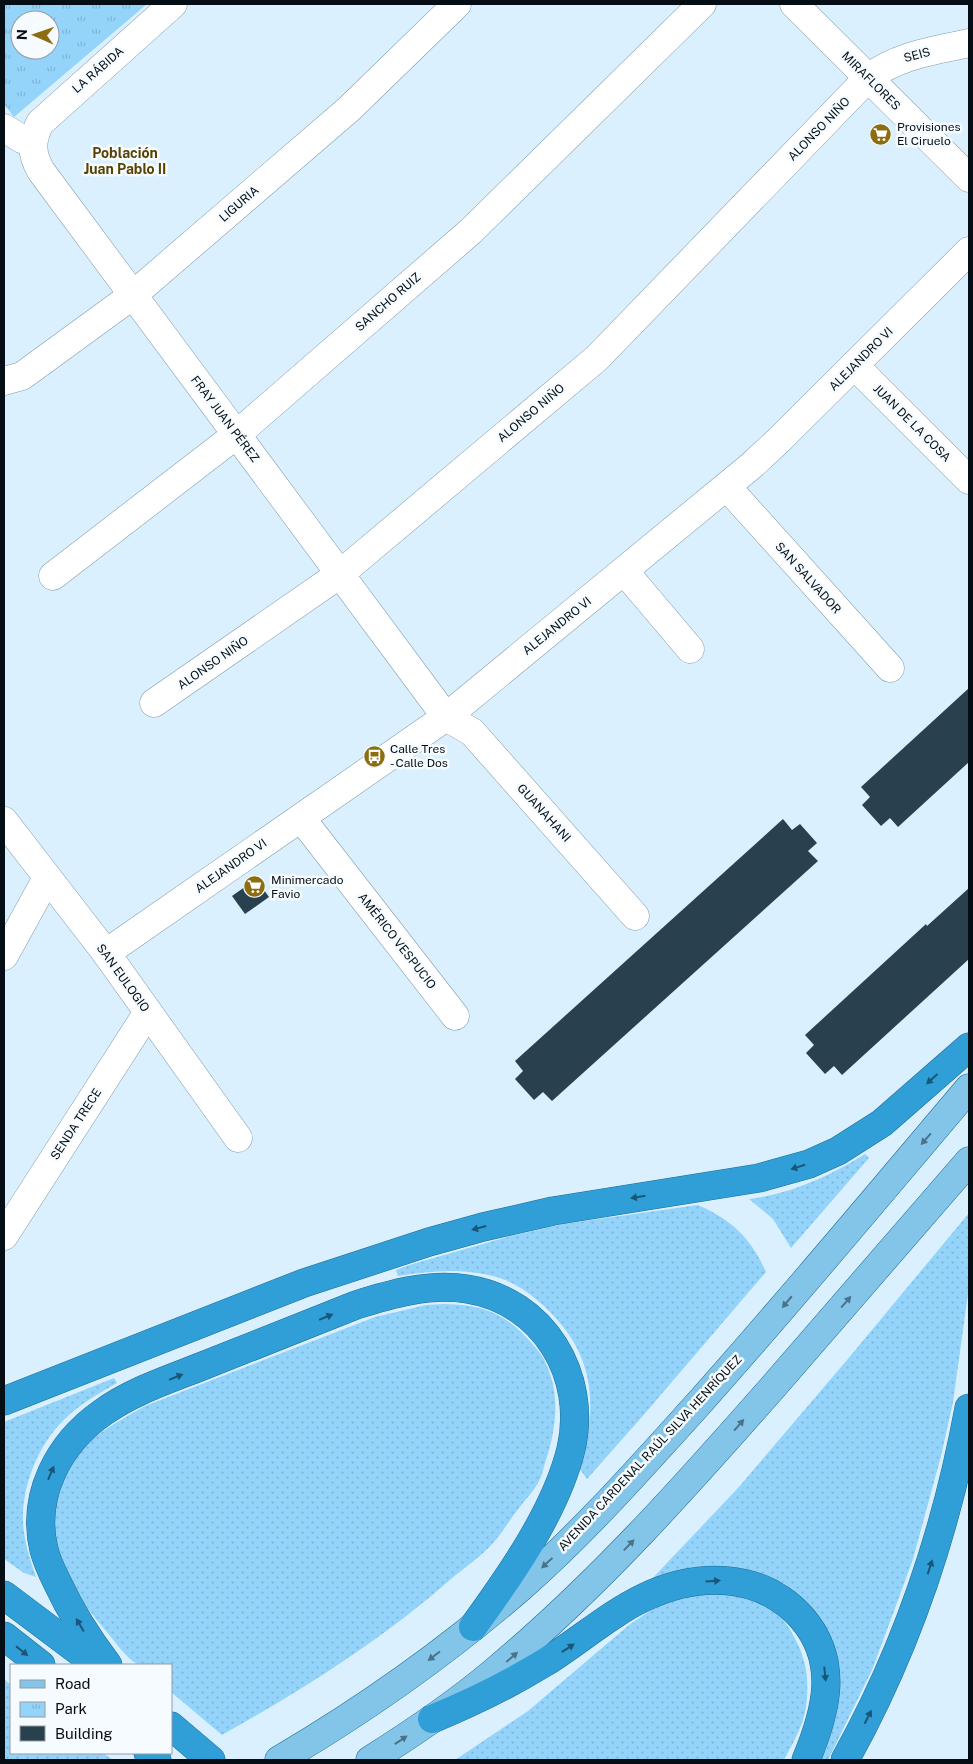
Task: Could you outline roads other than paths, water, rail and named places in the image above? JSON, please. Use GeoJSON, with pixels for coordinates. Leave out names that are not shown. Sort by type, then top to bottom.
{"type":"FeatureCollection","features":[{"type":"Feature","properties":{"kind":"highway"},"geometry":{"type":"LineString","coordinates":[[4,1401],[304,1283],[429,1242],[483,1227],[553,1212],[760,1178],[809,1164],[838,1151],[882,1123],[969,1047]]}},
{"type":"Feature","properties":{"kind":"highway"},"geometry":{"type":"LineString","coordinates":[[107,1664],[87,1638],[66,1602],[44,1550],[41,1523],[44,1489],[61,1454],[72,1439],[86,1425],[114,1406],[169,1379],[356,1305],[383,1296],[411,1290],[439,1288],[468,1289],[485,1293],[517,1308],[547,1335],[569,1374],[573,1391],[575,1408],[571,1449],[556,1492],[524,1552],[500,1590],[473,1627]]}},
{"type":"Feature","properties":{"kind":"highway"},"geometry":{"type":"LineString","coordinates":[[845,1760],[880,1694],[918,1603],[948,1505],[969,1408]]}},
{"type":"Feature","properties":{"kind":"highway"},"geometry":{"type":"LineString","coordinates":[[432,1719],[470,1703],[538,1667],[645,1597],[688,1583],[729,1580],[762,1588],[780,1597],[801,1618],[816,1639],[823,1656],[826,1694],[822,1714],[806,1760]]}},
{"type":"Feature","properties":{"kind":"highway"},"geometry":{"type":"LineString","coordinates":[[4,1594],[96,1664]]}},
{"type":"Feature","properties":{"kind":"highway"},"geometry":{"type":"LineString","coordinates":[[4,1636],[40,1664]]}},
{"type":"Feature","properties":{"kind":"highway"},"geometry":{"type":"LineString","coordinates":[[173,1727],[212,1760]]}},
{"type":"Feature","properties":{"kind":"main road","name":"AVENIDA CARDENAL RAÚL SILVA HENRÍQUEZ"},"geometry":{"type":"LineString","coordinates":[[279,1760],[366,1705],[473,1627],[520,1588],[566,1545],[674,1431],[734,1364],[969,1088]]}},
{"type":"Feature","properties":{"kind":"main road"},"geometry":{"type":"LineString","coordinates":[[370,1760],[432,1719],[493,1673],[540,1632],[601,1574],[721,1446],[969,1161]]}},
{"type":"Feature","properties":{"kind":"street","name":"LA RÁBIDA"},"geometry":{"type":"LineString","coordinates":[[33,143],[40,123],[47,115],[173,4]]}},
{"type":"Feature","properties":{"kind":"street","name":"LIGURIA"},"geometry":{"type":"LineString","coordinates":[[4,381],[22,376],[133,295],[349,109],[457,4]]}},
{"type":"Feature","properties":{"kind":"street","name":"SANCHO RUIZ"},"geometry":{"type":"LineString","coordinates":[[53,576],[236,435],[471,231],[702,4]]}},
{"type":"Feature","properties":{"kind":"street","name":"MIRAFLORES"},"geometry":{"type":"LineString","coordinates":[[794,4],[969,178]]}},
{"type":"Feature","properties":{"kind":"street","name":"SEIS"},"geometry":{"type":"LineString","coordinates":[[868,78],[889,64],[903,58],[969,43]]}},
{"type":"Feature","properties":{"kind":"street","name":"ALONSO NIÑO"},"geometry":{"type":"LineString","coordinates":[[154,703],[340,574],[597,358],[868,78]]}},
{"type":"Feature","properties":{"kind":"street"},"geometry":{"type":"LineString","coordinates":[[4,128],[16,136],[33,143]]}},
{"type":"Feature","properties":{"kind":"street","name":"FRAY JUAN PÉREZ"},"geometry":{"type":"LineString","coordinates":[[33,143],[36,162],[41,171],[446,717]]}},
{"type":"Feature","properties":{"kind":"street","name":"ALEJANDRO VI"},"geometry":{"type":"LineString","coordinates":[[106,953],[446,717],[625,572],[727,487],[779,440],[969,251]]}},
{"type":"Feature","properties":{"kind":"street","name":"JUAN DE LA COSA"},"geometry":{"type":"LineString","coordinates":[[854,365],[969,480]]}},
{"type":"Feature","properties":{"kind":"street","name":"SAN SALVADOR"},"geometry":{"type":"LineString","coordinates":[[727,487],[890,668]]}},
{"type":"Feature","properties":{"kind":"street"},"geometry":{"type":"LineString","coordinates":[[625,572],[690,649]]}},
{"type":"Feature","properties":{"kind":"street","name":"GUANAHANI"},"geometry":{"type":"LineString","coordinates":[[446,717],[472,732],[635,916]]}},
{"type":"Feature","properties":{"kind":"street","name":"AMÉRICO VESPUCIO"},"geometry":{"type":"LineString","coordinates":[[302,818],[455,1016]]}},
{"type":"Feature","properties":{"kind":"street","name":"SAN EULOGIO"},"geometry":{"type":"LineString","coordinates":[[4,821],[106,953],[238,1138]]}},
{"type":"Feature","properties":{"kind":"street"},"geometry":{"type":"LineString","coordinates":[[4,956],[48,878]]}},
{"type":"Feature","properties":{"kind":"street","name":"SENDA TRECE"},"geometry":{"type":"LineString","coordinates":[[4,1236],[148,1012]]}},
{"type":"Feature","properties":{"kind":"place","name":"Provisiones El Ciruelo"},"geometry":{"type":"Point","coordinates":[881,134]}},
{"type":"Feature","properties":{"kind":"place","name":"Calle Tres - Calle Dos"},"geometry":{"type":"Point","coordinates":[374,756]}},
{"type":"Feature","properties":{"kind":"place","name":"Minimercado Favio"},"geometry":{"type":"Point","coordinates":[255,887]}},
{"type":"Feature","properties":{"kind":"district","name":"Población Juan Pablo II"},"geometry":{"type":"Point","coordinates":[125,162]}}]}
